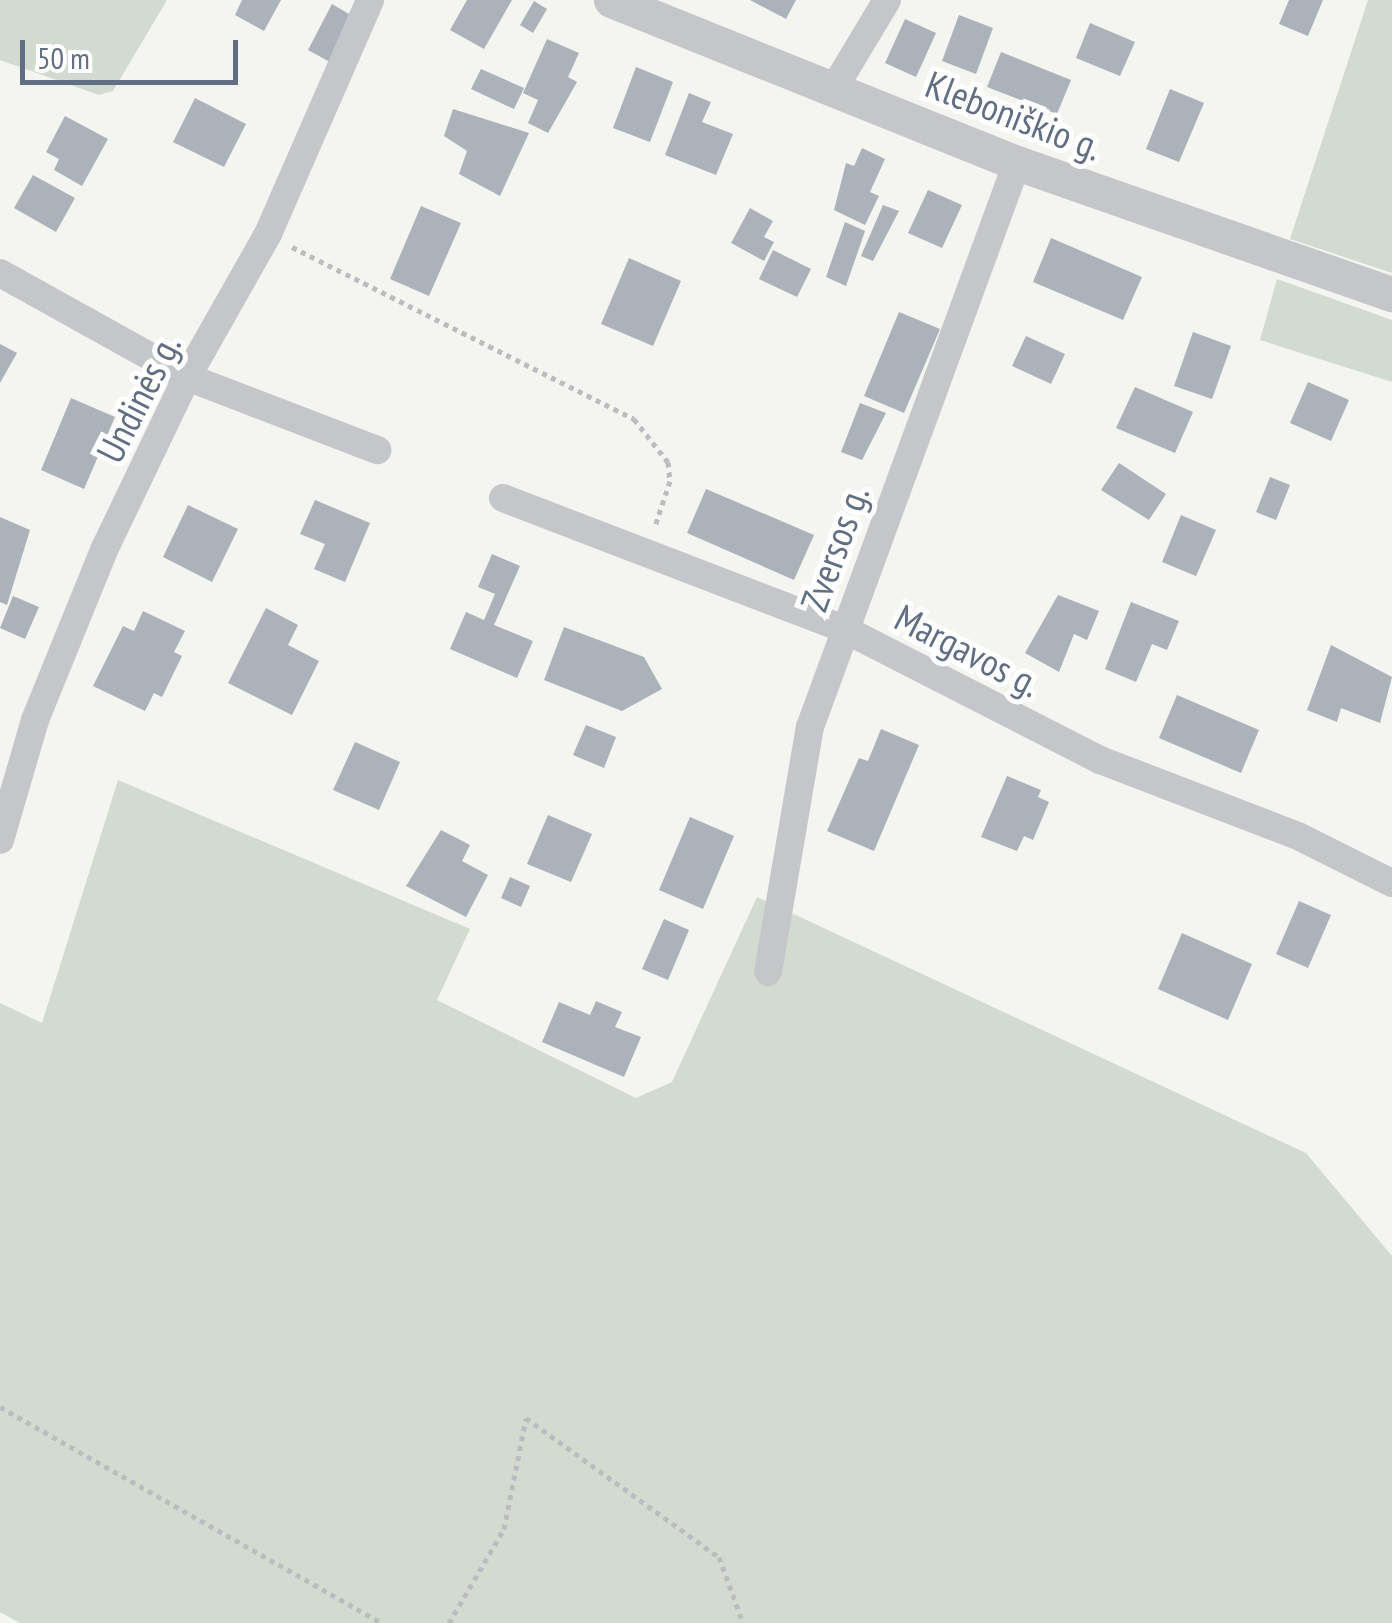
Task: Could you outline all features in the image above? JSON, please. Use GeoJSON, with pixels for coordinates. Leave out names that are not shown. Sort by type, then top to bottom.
{"type":"FeatureCollection","features":[{"type":"Feature","properties":{"kind":"street","name":"Undinės g."},"geometry":{"type":"LineString","coordinates":[[0,840],[35,720],[105,548],[188,377],[268,234],[370,0]]}},
{"type":"Feature","properties":{"kind":"street","name":"Kleboniškio g."},"geometry":{"type":"LineString","coordinates":[[611,0],[1017,163],[1392,294]]}},
{"type":"Feature","properties":{"kind":"street"},"geometry":{"type":"LineString","coordinates":[[833,90],[887,0]]}},
{"type":"Feature","properties":{"kind":"street","name":"Zversos g."},"geometry":{"type":"LineString","coordinates":[[768,972],[810,728],[1017,163]]}},
{"type":"Feature","properties":{"kind":"street"},"geometry":{"type":"LineString","coordinates":[[0,273],[188,377],[377,450]]}},
{"type":"Feature","properties":{"kind":"street","name":"Margavos g."},"geometry":{"type":"LineString","coordinates":[[503,498],[844,629],[1100,760],[1298,836],[1392,882]]}},
{"type":"Feature","properties":{"kind":"path"},"geometry":{"type":"LineString","coordinates":[[268,234],[646,429],[668,462],[670,481],[646,553]]}},
{"type":"Feature","properties":{"kind":"path"},"geometry":{"type":"LineString","coordinates":[[0,1407],[382,1623]]}},
{"type":"Feature","properties":{"kind":"path"},"geometry":{"type":"LineString","coordinates":[[450,1623],[504,1529],[526,1418],[719,1557],[743,1623]]}},
{"type":"Feature","properties":{"kind":"shaded area"},"geometry":{"type":"Polygon","coordinates":[[[0,0],[167,0],[113,91],[99,95],[0,60],[0,0]]]}},
{"type":"Feature","properties":{"kind":"shaded area"},"geometry":{"type":"Polygon","coordinates":[[[1368,0],[1392,0],[1392,273],[1290,239],[1368,0]]]}},
{"type":"Feature","properties":{"kind":"shaded area"},"geometry":{"type":"Polygon","coordinates":[[[1277,279],[1392,320],[1392,382],[1260,340],[1277,279]]]}},
{"type":"Feature","properties":{"kind":"shaded area"},"geometry":{"type":"Polygon","coordinates":[[[118,780],[470,929],[437,1000],[636,1098],[672,1082],[757,897],[1306,1153],[1392,1256],[1392,1623],[20,1623],[0,1612],[0,1003],[42,1023],[118,780]]]}},
{"type":"Feature","properties":{"kind":"building"},"geometry":{"type":"Polygon","coordinates":[[[242,0],[281,0],[264,31],[235,15],[242,0]]]}},
{"type":"Feature","properties":{"kind":"building"},"geometry":{"type":"Polygon","coordinates":[[[467,0],[512,0],[484,49],[450,30],[467,0]]]}},
{"type":"Feature","properties":{"kind":"building"},"geometry":{"type":"Polygon","coordinates":[[[750,0],[796,0],[786,19],[750,0]]]}},
{"type":"Feature","properties":{"kind":"building"},"geometry":{"type":"Polygon","coordinates":[[[1289,0],[1323,0],[1308,36],[1279,24],[1289,0]]]}},
{"type":"Feature","properties":{"kind":"building"},"geometry":{"type":"Polygon","coordinates":[[[534,1],[547,9],[533,33],[520,25],[534,1]]]}},
{"type":"Feature","properties":{"kind":"building"},"geometry":{"type":"Polygon","coordinates":[[[332,4],[354,17],[330,62],[308,50],[332,4]]]}},
{"type":"Feature","properties":{"kind":"building"},"geometry":{"type":"Polygon","coordinates":[[[959,15],[993,28],[976,74],[942,61],[959,15]]]}},
{"type":"Feature","properties":{"kind":"building"},"geometry":{"type":"Polygon","coordinates":[[[905,19],[936,33],[916,77],[885,63],[905,19]]]}},
{"type":"Feature","properties":{"kind":"building"},"geometry":{"type":"Polygon","coordinates":[[[1090,23],[1135,42],[1120,76],[1076,58],[1090,23]]]}},
{"type":"Feature","properties":{"kind":"building"},"geometry":{"type":"Polygon","coordinates":[[[547,39],[579,53],[568,77],[577,82],[548,133],[528,123],[538,100],[523,93],[547,39]]]}},
{"type":"Feature","properties":{"kind":"building"},"geometry":{"type":"Polygon","coordinates":[[[1001,52],[1071,80],[1057,114],[987,87],[1001,52]]]}},
{"type":"Feature","properties":{"kind":"building"},"geometry":{"type":"Polygon","coordinates":[[[636,67],[673,82],[650,142],[613,128],[636,67]]]}},
{"type":"Feature","properties":{"kind":"building"},"geometry":{"type":"Polygon","coordinates":[[[481,69],[524,88],[514,109],[471,89],[481,69]]]}},
{"type":"Feature","properties":{"kind":"building"},"geometry":{"type":"Polygon","coordinates":[[[1170,89],[1204,103],[1179,162],[1146,149],[1170,89]]]}},
{"type":"Feature","properties":{"kind":"building"},"geometry":{"type":"Polygon","coordinates":[[[689,93],[711,102],[702,122],[733,134],[716,175],[665,155],[689,93]]]}},
{"type":"Feature","properties":{"kind":"building"},"geometry":{"type":"Polygon","coordinates":[[[195,98],[246,124],[224,167],[173,142],[195,98]]]}},
{"type":"Feature","properties":{"kind":"building"},"geometry":{"type":"Polygon","coordinates":[[[453,109],[529,133],[500,196],[459,174],[467,151],[444,136],[453,109]]]}},
{"type":"Feature","properties":{"kind":"building"},"geometry":{"type":"Polygon","coordinates":[[[65,116],[108,139],[82,186],[54,170],[59,159],[46,152],[65,116]]]}},
{"type":"Feature","properties":{"kind":"building"},"geometry":{"type":"Polygon","coordinates":[[[862,148],[885,159],[870,192],[879,196],[865,225],[834,210],[846,163],[854,166],[862,148]]]}},
{"type":"Feature","properties":{"kind":"building"},"geometry":{"type":"Polygon","coordinates":[[[33,175],[75,198],[56,232],[14,208],[33,175]]]}},
{"type":"Feature","properties":{"kind":"building"},"geometry":{"type":"Polygon","coordinates":[[[928,190],[962,205],[942,248],[908,233],[928,190]]]}},
{"type":"Feature","properties":{"kind":"building"},"geometry":{"type":"Polygon","coordinates":[[[883,205],[899,211],[873,261],[861,256],[883,205]]]}},
{"type":"Feature","properties":{"kind":"building"},"geometry":{"type":"Polygon","coordinates":[[[421,206],[461,223],[429,296],[390,279],[421,206]]]}},
{"type":"Feature","properties":{"kind":"building"},"geometry":{"type":"Polygon","coordinates":[[[750,208],[773,221],[764,237],[774,242],[764,261],[731,243],[750,208]]]}},
{"type":"Feature","properties":{"kind":"building"},"geometry":{"type":"Polygon","coordinates":[[[845,222],[865,231],[846,286],[826,277],[845,222]]]}},
{"type":"Feature","properties":{"kind":"building"},"geometry":{"type":"Polygon","coordinates":[[[1051,238],[1142,277],[1123,320],[1033,282],[1051,238]]]}},
{"type":"Feature","properties":{"kind":"building"},"geometry":{"type":"Polygon","coordinates":[[[773,250],[811,269],[797,297],[759,279],[773,250]]]}},
{"type":"Feature","properties":{"kind":"building"},"geometry":{"type":"Polygon","coordinates":[[[629,258],[681,281],[653,346],[601,324],[629,258]]]}},
{"type":"Feature","properties":{"kind":"building"},"geometry":{"type":"Polygon","coordinates":[[[899,312],[940,329],[904,413],[864,396],[899,312]]]}},
{"type":"Feature","properties":{"kind":"building"},"geometry":{"type":"Polygon","coordinates":[[[1193,332],[1231,346],[1212,399],[1174,386],[1193,332]]]}},
{"type":"Feature","properties":{"kind":"building"},"geometry":{"type":"Polygon","coordinates":[[[1026,336],[1065,354],[1051,384],[1012,366],[1026,336]]]}},
{"type":"Feature","properties":{"kind":"building"},"geometry":{"type":"Polygon","coordinates":[[[0,344],[17,353],[0,383],[0,344]]]}},
{"type":"Feature","properties":{"kind":"building"},"geometry":{"type":"Polygon","coordinates":[[[1308,382],[1349,400],[1331,441],[1290,423],[1308,382]]]}},
{"type":"Feature","properties":{"kind":"building"},"geometry":{"type":"Polygon","coordinates":[[[1135,387],[1193,412],[1175,453],[1116,428],[1135,387]]]}},
{"type":"Feature","properties":{"kind":"building"},"geometry":{"type":"Polygon","coordinates":[[[71,398],[115,417],[84,489],[41,470],[71,398]]]}},
{"type":"Feature","properties":{"kind":"building"},"geometry":{"type":"Polygon","coordinates":[[[860,403],[886,413],[862,460],[841,452],[860,403]]]}},
{"type":"Feature","properties":{"kind":"building"},"geometry":{"type":"Polygon","coordinates":[[[1119,463],[1166,494],[1149,520],[1101,490],[1119,463]]]}},
{"type":"Feature","properties":{"kind":"building"},"geometry":{"type":"Polygon","coordinates":[[[1270,477],[1290,485],[1276,520],[1256,512],[1270,477]]]}},
{"type":"Feature","properties":{"kind":"building"},"geometry":{"type":"Polygon","coordinates":[[[706,489],[814,535],[794,580],[687,533],[706,489]]]}},
{"type":"Feature","properties":{"kind":"building"},"geometry":{"type":"Polygon","coordinates":[[[315,500],[370,523],[345,582],[314,569],[325,544],[300,534],[315,500]]]}},
{"type":"Feature","properties":{"kind":"building"},"geometry":{"type":"Polygon","coordinates":[[[188,505],[238,529],[212,582],[163,557],[188,505]]]}},
{"type":"Feature","properties":{"kind":"building"},"geometry":{"type":"Polygon","coordinates":[[[1181,515],[1216,530],[1196,576],[1162,562],[1181,515]]]}},
{"type":"Feature","properties":{"kind":"building"},"geometry":{"type":"Polygon","coordinates":[[[0,517],[30,530],[7,605],[0,602],[0,517]]]}},
{"type":"Feature","properties":{"kind":"building"},"geometry":{"type":"Polygon","coordinates":[[[492,554],[520,566],[494,625],[533,641],[517,678],[450,649],[466,612],[484,620],[495,594],[478,587],[492,554]]]}},
{"type":"Feature","properties":{"kind":"building"},"geometry":{"type":"Polygon","coordinates":[[[1058,595],[1099,611],[1087,640],[1074,634],[1059,672],[1025,653],[1058,595]]]}},
{"type":"Feature","properties":{"kind":"building"},"geometry":{"type":"Polygon","coordinates":[[[13,596],[39,607],[25,639],[0,628],[13,596]]]}},
{"type":"Feature","properties":{"kind":"building"},"geometry":{"type":"Polygon","coordinates":[[[1131,602],[1179,621],[1167,650],[1152,644],[1136,682],[1105,669],[1131,602]]]}},
{"type":"Feature","properties":{"kind":"building"},"geometry":{"type":"Polygon","coordinates":[[[266,608],[298,625],[288,645],[319,661],[292,715],[228,683],[266,608]]]}},
{"type":"Feature","properties":{"kind":"building"},"geometry":{"type":"Polygon","coordinates":[[[143,611],[185,631],[174,652],[182,656],[162,697],[154,693],[145,711],[93,686],[123,626],[134,631],[143,611]]]}},
{"type":"Feature","properties":{"kind":"building"},"geometry":{"type":"Polygon","coordinates":[[[564,627],[644,657],[662,689],[622,711],[544,680],[564,627]]]}},
{"type":"Feature","properties":{"kind":"building"},"geometry":{"type":"Polygon","coordinates":[[[1331,645],[1392,677],[1380,723],[1341,708],[1337,722],[1307,710],[1331,645]]]}},
{"type":"Feature","properties":{"kind":"building"},"geometry":{"type":"Polygon","coordinates":[[[1177,695],[1259,730],[1241,773],[1159,738],[1177,695]]]}},
{"type":"Feature","properties":{"kind":"building"},"geometry":{"type":"Polygon","coordinates":[[[586,725],[616,737],[604,768],[573,755],[586,725]]]}},
{"type":"Feature","properties":{"kind":"building"},"geometry":{"type":"Polygon","coordinates":[[[881,729],[919,745],[874,851],[827,831],[859,758],[868,761],[881,729]]]}},
{"type":"Feature","properties":{"kind":"building"},"geometry":{"type":"Polygon","coordinates":[[[355,742],[400,762],[379,810],[333,790],[355,742]]]}},
{"type":"Feature","properties":{"kind":"building"},"geometry":{"type":"Polygon","coordinates":[[[1007,776],[1041,790],[1038,797],[1049,802],[1033,840],[1024,836],[1017,851],[981,837],[1007,776]]]}},
{"type":"Feature","properties":{"kind":"building"},"geometry":{"type":"Polygon","coordinates":[[[548,815],[592,834],[571,882],[527,864],[548,815]]]}},
{"type":"Feature","properties":{"kind":"building"},"geometry":{"type":"Polygon","coordinates":[[[690,817],[734,836],[703,909],[659,890],[690,817]]]}},
{"type":"Feature","properties":{"kind":"building"},"geometry":{"type":"Polygon","coordinates":[[[441,830],[470,845],[462,861],[488,875],[466,917],[406,886],[441,830]]]}},
{"type":"Feature","properties":{"kind":"building"},"geometry":{"type":"Polygon","coordinates":[[[510,877],[530,886],[521,907],[501,898],[510,877]]]}},
{"type":"Feature","properties":{"kind":"building"},"geometry":{"type":"Polygon","coordinates":[[[1299,901],[1331,915],[1308,968],[1276,954],[1299,901]]]}},
{"type":"Feature","properties":{"kind":"building"},"geometry":{"type":"Polygon","coordinates":[[[664,919],[689,930],[668,980],[642,969],[664,919]]]}},
{"type":"Feature","properties":{"kind":"building"},"geometry":{"type":"Polygon","coordinates":[[[1182,933],[1252,964],[1228,1020],[1158,989],[1182,933]]]}},
{"type":"Feature","properties":{"kind":"building"},"geometry":{"type":"Polygon","coordinates":[[[596,1001],[622,1012],[615,1027],[641,1037],[624,1077],[542,1042],[559,1002],[590,1015],[596,1001]]]}}]}
